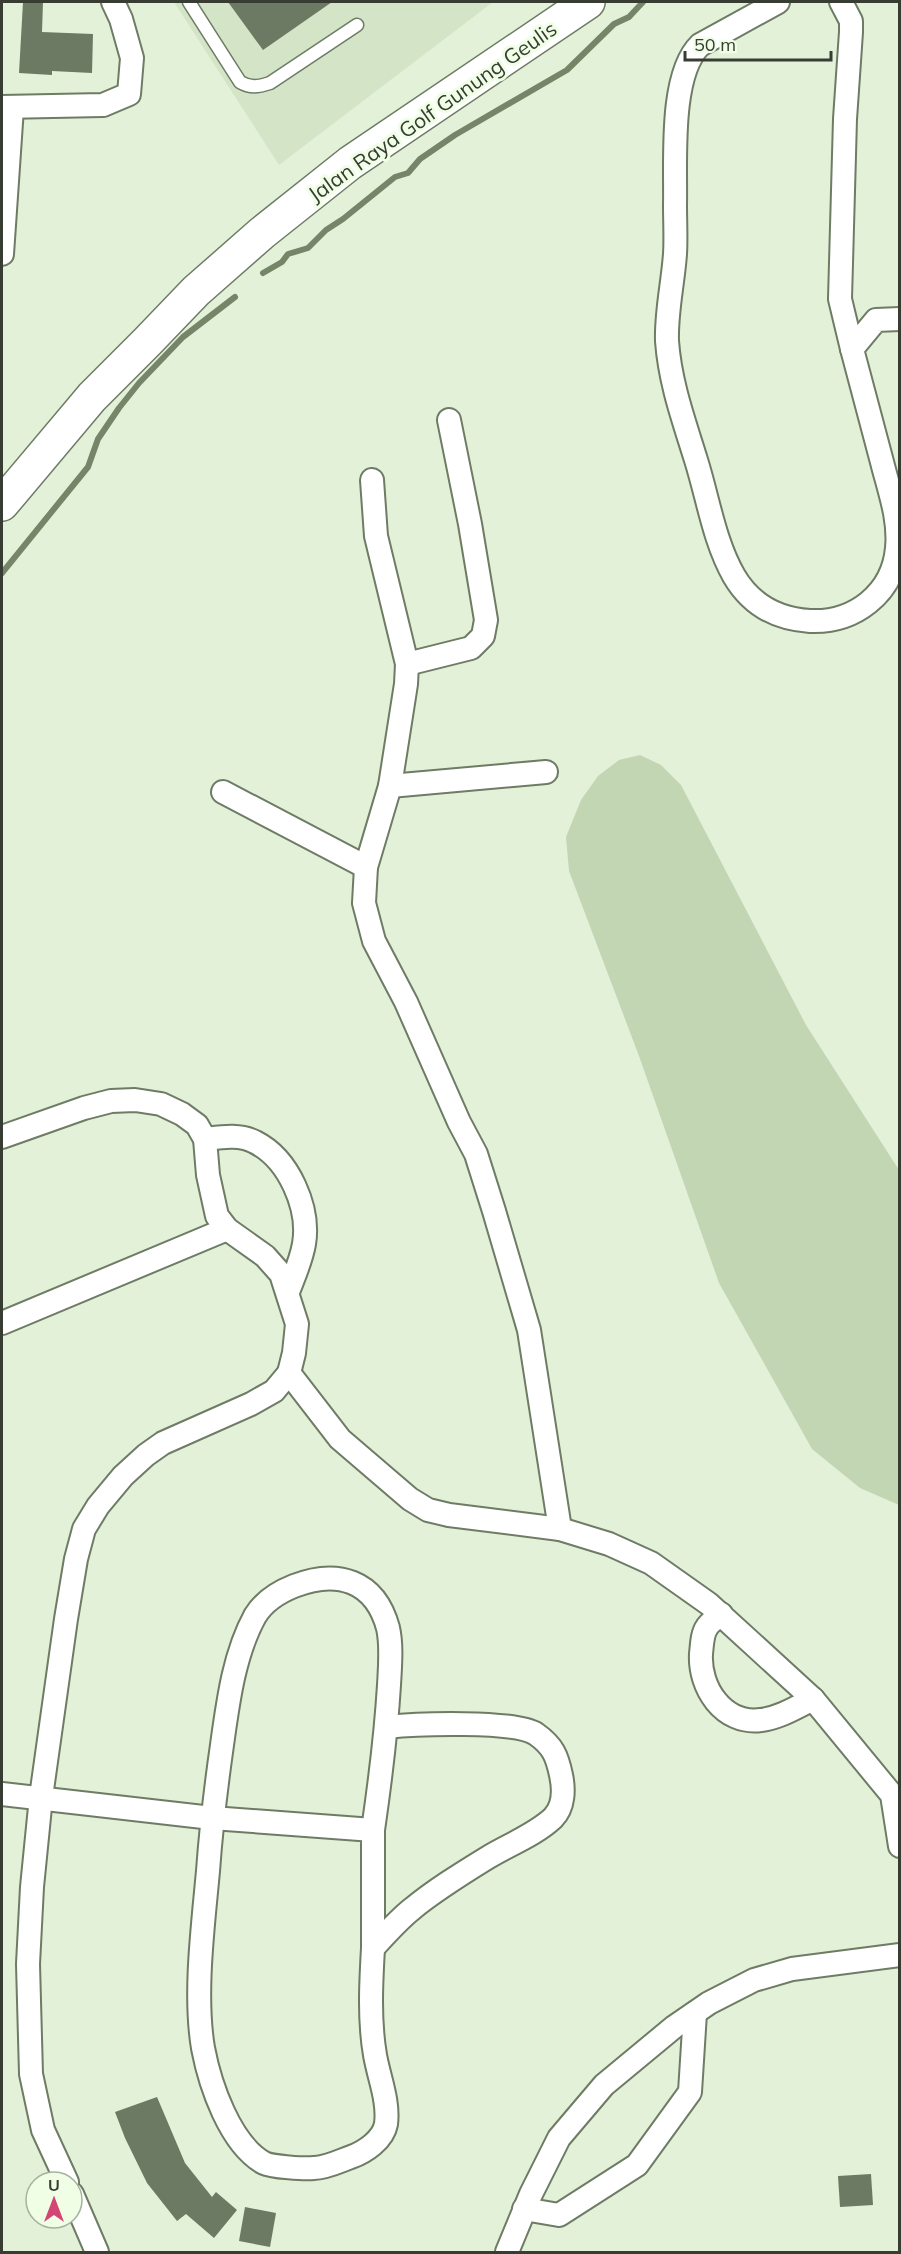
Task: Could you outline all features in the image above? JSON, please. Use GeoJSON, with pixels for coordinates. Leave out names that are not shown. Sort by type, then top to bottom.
{"type":"FeatureCollection","features":[{"type":"Feature","properties":{"kind":"main road","name":"Jalan Raya Golf Gunung Geulis"},"geometry":{"type":"LineString","coordinates":[[2,504],[92,397],[196,291],[262,233],[350,163],[588,2]]}},
{"type":"Feature","properties":{"kind":"street"},"geometry":{"type":"LineString","coordinates":[[2,254],[7,107],[103,105],[129,94],[132,58],[122,19],[114,2]]}},
{"type":"Feature","properties":{"kind":"street"},"geometry":{"type":"LineString","coordinates":[[778,2],[700,45],[693,52],[682,73],[676,127],[675,255],[668,299],[668,341],[679,406],[723,551],[735,577],[767,610],[786,618],[826,622],[861,610],[886,585],[897,550],[894,511],[840,299],[845,119],[851,33],[851,21],[841,2]]}},
{"type":"Feature","properties":{"kind":"street"},"geometry":{"type":"LineString","coordinates":[[840,299],[876,320],[900,319]]}},
{"type":"Feature","properties":{"kind":"street"},"geometry":{"type":"LineString","coordinates":[[852,349],[876,320]]}},
{"type":"Feature","properties":{"kind":"street"},"geometry":{"type":"LineString","coordinates":[[407,664],[471,648],[483,636],[486,620],[471,524],[449,420]]}},
{"type":"Feature","properties":{"kind":"street"},"geometry":{"type":"LineString","coordinates":[[372,480],[376,536],[407,664],[390,786],[366,867],[364,903],[374,941],[406,1002],[459,1122],[476,1154],[529,1330],[560,1529]]}},
{"type":"Feature","properties":{"kind":"street"},"geometry":{"type":"LineString","coordinates":[[390,786],[546,772]]}},
{"type":"Feature","properties":{"kind":"street"},"geometry":{"type":"LineString","coordinates":[[224,792],[366,867]]}},
{"type":"Feature","properties":{"kind":"street"},"geometry":{"type":"LineString","coordinates":[[2,1137],[84,1108],[111,1101],[135,1100],[161,1104],[182,1114],[196,1125],[206,1138],[208,1175],[217,1216],[227,1229],[265,1256],[281,1274],[297,1324],[289,1373],[274,1391],[251,1404],[164,1443],[146,1455],[123,1476],[98,1506],[84,1529],[76,1559],[66,1619],[41,1797],[32,1887],[28,1964],[31,2074],[43,2130],[61,2170]]}},
{"type":"Feature","properties":{"kind":"street"},"geometry":{"type":"LineString","coordinates":[[206,1138],[235,1137],[255,1142],[271,1154],[287,1173],[300,1200],[305,1242],[288,1292]]}},
{"type":"Feature","properties":{"kind":"street"},"geometry":{"type":"LineString","coordinates":[[2,1323],[227,1229]]}},
{"type":"Feature","properties":{"kind":"street"},"geometry":{"type":"LineString","coordinates":[[289,1373],[340,1439],[419,1505],[428,1510],[449,1515],[560,1529],[609,1544],[651,1563],[721,1614],[813,1699],[896,1795],[900,1846]]}},
{"type":"Feature","properties":{"kind":"street"},"geometry":{"type":"LineString","coordinates":[[314,1578],[343,1579],[365,1588],[377,1602],[388,1629],[390,1665],[387,1727],[373,1830],[373,1948],[370,1994],[375,2053],[386,2104],[386,2128],[374,2144],[353,2156],[316,2169],[266,2164],[240,2140],[226,2118],[209,2073],[203,2046],[201,1952],[212,1818],[228,1701],[242,1650],[256,1615],[280,1592],[314,1578]]}},
{"type":"Feature","properties":{"kind":"street"},"geometry":{"type":"LineString","coordinates":[[721,1614],[707,1627],[702,1642],[700,1666],[707,1689],[725,1711],[742,1718],[760,1720],[813,1699]]}},
{"type":"Feature","properties":{"kind":"street"},"geometry":{"type":"LineString","coordinates":[[373,1948],[410,1911],[446,1883],[544,1825],[555,1816],[562,1802],[564,1786],[558,1758],[534,1733],[511,1728],[469,1725],[387,1727]]}},
{"type":"Feature","properties":{"kind":"street"},"geometry":{"type":"LineString","coordinates":[[2,1794],[212,1818],[373,1830]]}},
{"type":"Feature","properties":{"kind":"street"},"geometry":{"type":"LineString","coordinates":[[507,2253],[524,2209],[559,2138],[604,2085],[674,2027],[736,1989],[764,1977],[792,1969],[900,1955]]}},
{"type":"Feature","properties":{"kind":"street"},"geometry":{"type":"LineString","coordinates":[[524,2209],[559,2215],[637,2165],[690,2092],[695,2013]]}},
{"type":"Feature","properties":{"kind":"street"},"geometry":{"type":"LineString","coordinates":[[84,2222],[97,2253]]}},
{"type":"Feature","properties":{"kind":"lane"},"geometry":{"type":"LineString","coordinates":[[189,2],[240,82],[248,86],[259,86],[270,82],[357,25]]}},
{"type":"Feature","properties":{"kind":"shaded area"},"geometry":{"type":"Polygon","coordinates":[[[174,2],[493,2],[279,165],[174,2]]]}},
{"type":"Feature","properties":{"kind":"shaded area"},"geometry":{"type":"Polygon","coordinates":[[[640,755],[661,765],[681,785],[806,1025],[899,1170],[899,1505],[860,1488],[812,1449],[719,1283],[639,1056],[569,871],[566,837],[581,800],[598,776],[619,760],[640,755]]]}},
{"type":"Feature","properties":{"kind":"building"},"geometry":{"type":"Polygon","coordinates":[[[23,2],[43,2],[42,32],[93,34],[92,73],[52,71],[52,75],[19,73],[23,2]]]}},
{"type":"Feature","properties":{"kind":"building"},"geometry":{"type":"Polygon","coordinates":[[[228,2],[332,2],[263,50],[228,2]]]}},
{"type":"Feature","properties":{"kind":"building"},"geometry":{"type":"Polygon","coordinates":[[[157,2097],[185,2163],[212,2197],[216,2192],[237,2210],[214,2238],[186,2214],[177,2221],[147,2183],[125,2138],[115,2112],[157,2097]]]}},
{"type":"Feature","properties":{"kind":"building"},"geometry":{"type":"Polygon","coordinates":[[[871,2174],[873,2205],[840,2207],[838,2176],[871,2174]]]}},
{"type":"Feature","properties":{"kind":"building"},"geometry":{"type":"Polygon","coordinates":[[[245,2207],[276,2213],[270,2247],[239,2241],[245,2207]]]}},
{"type":"Feature","properties":{"kind":"waterway"},"geometry":{"type":"LineString","coordinates":[[263,273],[282,262],[288,254],[308,248],[326,230],[395,177],[408,173],[420,159],[455,135],[567,70],[614,24],[629,17],[643,2]]}},
{"type":"Feature","properties":{"kind":"waterway"},"geometry":{"type":"LineString","coordinates":[[2,573],[88,467],[98,439],[139,383],[183,337],[235,297]]}}]}
